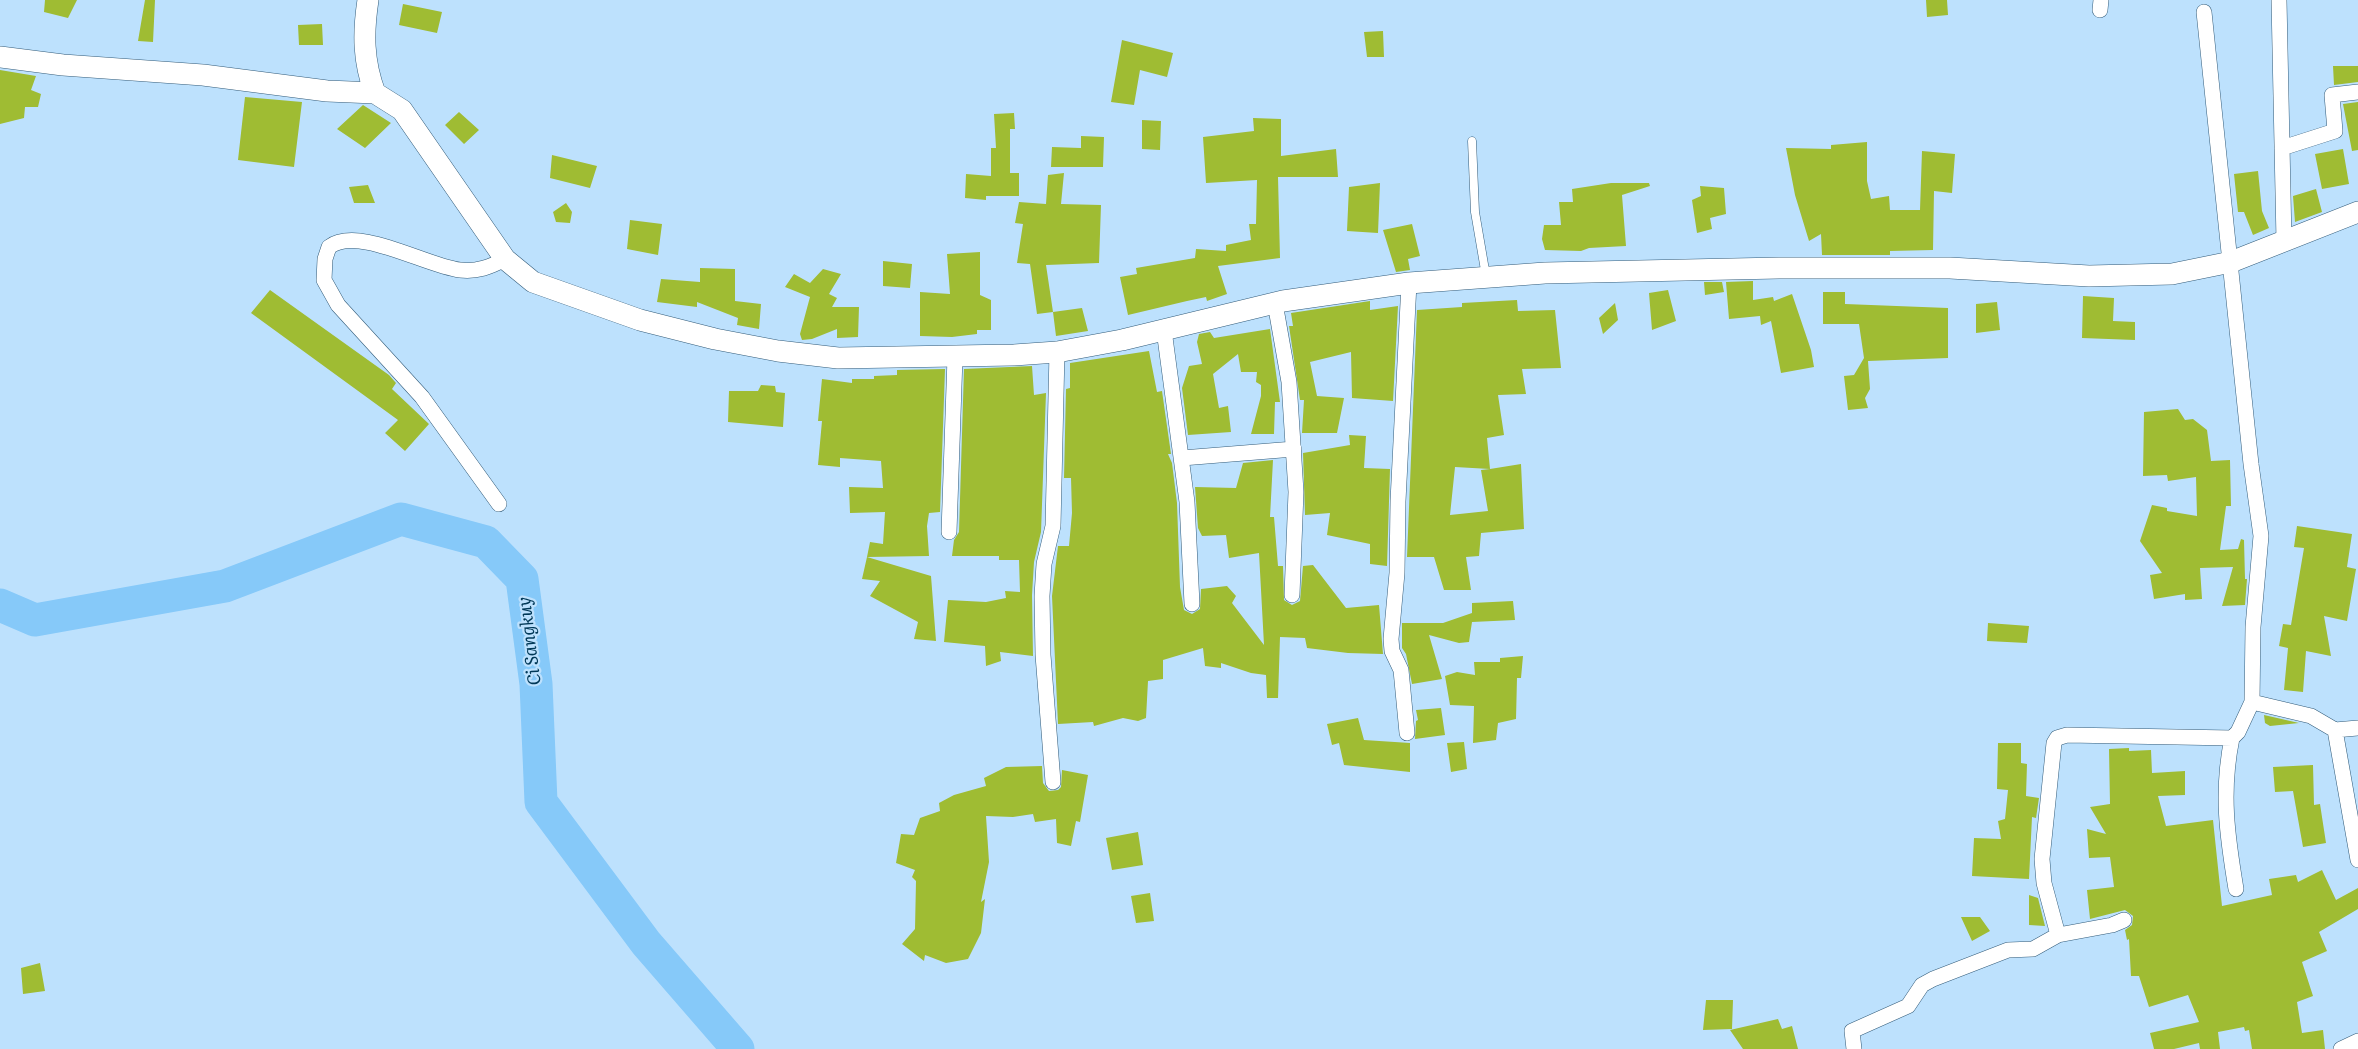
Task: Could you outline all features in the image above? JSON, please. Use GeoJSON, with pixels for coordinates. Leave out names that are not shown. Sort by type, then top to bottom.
{"type":"FeatureCollection","features":[{"type":"Feature","properties":{"kind":"street"},"geometry":{"type":"LineString","coordinates":[[368,0],[364,48],[375,93]]}},
{"type":"Feature","properties":{"kind":"street"},"geometry":{"type":"LineString","coordinates":[[2279,0],[2284,241]]}},
{"type":"Feature","properties":{"kind":"street"},"geometry":{"type":"LineString","coordinates":[[2204,12],[2251,464],[2261,519],[2253,627],[2252,702],[2238,732],[2232,738],[2224,796],[2236,889]]}},
{"type":"Feature","properties":{"kind":"street"},"geometry":{"type":"LineString","coordinates":[[0,57],[63,65],[203,75],[327,91],[375,93],[402,110],[505,260],[533,282],[640,320],[715,339],[778,351],[838,358],[955,357],[1057,352],[1164,330],[1275,303],[1409,283],[1545,273],[1779,267],[1950,268],[2089,276],[2172,274],[2231,262],[2358,212]]}},
{"type":"Feature","properties":{"kind":"street"},"geometry":{"type":"LineString","coordinates":[[2282,147],[2335,131],[2332,95],[2358,92]]}},
{"type":"Feature","properties":{"kind":"street"},"geometry":{"type":"LineString","coordinates":[[499,504],[422,397],[338,305],[324,280],[325,259],[329,247],[345,239],[375,244],[461,270],[484,269],[505,260]]}},
{"type":"Feature","properties":{"kind":"street"},"geometry":{"type":"LineString","coordinates":[[1407,733],[1401,670],[1392,651],[1391,639],[1397,573],[1398,501],[1409,283]]}},
{"type":"Feature","properties":{"kind":"street"},"geometry":{"type":"LineString","coordinates":[[1275,303],[1289,382],[1294,449],[1296,492],[1292,595]]}},
{"type":"Feature","properties":{"kind":"street"},"geometry":{"type":"LineString","coordinates":[[1164,330],[1187,502],[1192,604]]}},
{"type":"Feature","properties":{"kind":"street"},"geometry":{"type":"LineString","coordinates":[[1053,782],[1043,655],[1042,596],[1044,564],[1053,526],[1057,352]]}},
{"type":"Feature","properties":{"kind":"street"},"geometry":{"type":"LineString","coordinates":[[949,532],[955,357]]}},
{"type":"Feature","properties":{"kind":"street"},"geometry":{"type":"LineString","coordinates":[[1182,458],[1294,449]]}},
{"type":"Feature","properties":{"kind":"street"},"geometry":{"type":"LineString","coordinates":[[2252,702],[2311,716],[2335,730],[2358,728]]}},
{"type":"Feature","properties":{"kind":"street"},"geometry":{"type":"LineString","coordinates":[[2335,730],[2358,861]]}},
{"type":"Feature","properties":{"kind":"street"},"geometry":{"type":"LineString","coordinates":[[2058,935],[2044,883],[2042,859],[2054,742],[2057,738],[2107,735],[2232,738]]}},
{"type":"Feature","properties":{"kind":"street"},"geometry":{"type":"LineString","coordinates":[[1854,1049],[1852,1031],[1908,1006],[1922,985],[2008,950],[2033,949],[2058,935],[2112,926],[2124,920]]}},
{"type":"Feature","properties":{"kind":"street"},"geometry":{"type":"LineString","coordinates":[[2341,1049],[2358,1041]]}},
{"type":"Feature","properties":{"kind":"lane"},"geometry":{"type":"LineString","coordinates":[[1472,141],[1475,212],[1486,277]]}},
{"type":"Feature","properties":{"kind":"building"},"geometry":{"type":"Polygon","coordinates":[[[45,0],[77,0],[68,18],[44,12],[45,0]]]}},
{"type":"Feature","properties":{"kind":"building"},"geometry":{"type":"Polygon","coordinates":[[[145,0],[155,0],[153,42],[138,41],[145,0]]]}},
{"type":"Feature","properties":{"kind":"building"},"geometry":{"type":"Polygon","coordinates":[[[1926,0],[1947,0],[1948,15],[1927,17],[1926,0]]]}},
{"type":"Feature","properties":{"kind":"building"},"geometry":{"type":"Polygon","coordinates":[[[403,4],[442,12],[437,33],[399,25],[403,4]]]}},
{"type":"Feature","properties":{"kind":"building"},"geometry":{"type":"Polygon","coordinates":[[[322,24],[323,45],[299,45],[298,25],[322,24]]]}},
{"type":"Feature","properties":{"kind":"building"},"geometry":{"type":"Polygon","coordinates":[[[1383,31],[1384,57],[1367,57],[1364,32],[1383,31]]]}},
{"type":"Feature","properties":{"kind":"building"},"geometry":{"type":"Polygon","coordinates":[[[1122,40],[1173,53],[1167,77],[1140,70],[1134,105],[1111,102],[1122,40]]]}},
{"type":"Feature","properties":{"kind":"building"},"geometry":{"type":"Polygon","coordinates":[[[2333,66],[2358,66],[2358,82],[2334,85],[2333,66]]]}},
{"type":"Feature","properties":{"kind":"building"},"geometry":{"type":"Polygon","coordinates":[[[0,70],[36,76],[31,90],[41,94],[38,107],[25,107],[24,118],[0,124],[0,70]]]}},
{"type":"Feature","properties":{"kind":"building"},"geometry":{"type":"Polygon","coordinates":[[[245,97],[302,102],[294,167],[238,160],[245,97]]]}},
{"type":"Feature","properties":{"kind":"building"},"geometry":{"type":"Polygon","coordinates":[[[2358,102],[2358,150],[2352,151],[2343,104],[2358,102]]]}},
{"type":"Feature","properties":{"kind":"building"},"geometry":{"type":"Polygon","coordinates":[[[363,105],[391,123],[365,148],[337,129],[363,105]]]}},
{"type":"Feature","properties":{"kind":"building"},"geometry":{"type":"Polygon","coordinates":[[[459,112],[479,130],[464,144],[445,125],[459,112]]]}},
{"type":"Feature","properties":{"kind":"building"},"geometry":{"type":"Polygon","coordinates":[[[1014,113],[1015,129],[1010,129],[1010,173],[1019,173],[1019,196],[986,196],[986,200],[965,198],[966,174],[991,176],[991,148],[996,148],[994,114],[1014,113]]]}},
{"type":"Feature","properties":{"kind":"building"},"geometry":{"type":"Polygon","coordinates":[[[1253,118],[1281,119],[1281,156],[1336,149],[1338,177],[1278,177],[1280,258],[1218,266],[1227,294],[1207,301],[1206,297],[1128,315],[1120,277],[1137,274],[1136,268],[1195,258],[1196,249],[1226,251],[1226,245],[1251,240],[1249,224],[1256,224],[1257,180],[1206,183],[1203,137],[1254,131],[1253,118]]]}},
{"type":"Feature","properties":{"kind":"building"},"geometry":{"type":"Polygon","coordinates":[[[1142,120],[1161,121],[1160,150],[1142,149],[1142,120]]]}},
{"type":"Feature","properties":{"kind":"building"},"geometry":{"type":"Polygon","coordinates":[[[1081,136],[1104,137],[1103,167],[1051,167],[1052,147],[1081,148],[1081,136]]]}},
{"type":"Feature","properties":{"kind":"building"},"geometry":{"type":"Polygon","coordinates":[[[1867,142],[1867,181],[1871,199],[1889,196],[1890,210],[1920,210],[1922,151],[1955,154],[1952,193],[1934,191],[1933,250],[1890,251],[1890,255],[1822,255],[1821,234],[1809,241],[1795,195],[1786,148],[1831,149],[1831,145],[1867,142]]]}},
{"type":"Feature","properties":{"kind":"building"},"geometry":{"type":"Polygon","coordinates":[[[2343,149],[2349,184],[2322,189],[2315,154],[2343,149]]]}},
{"type":"Feature","properties":{"kind":"building"},"geometry":{"type":"Polygon","coordinates":[[[552,155],[597,166],[590,188],[550,178],[552,155]]]}},
{"type":"Feature","properties":{"kind":"building"},"geometry":{"type":"Polygon","coordinates":[[[2258,171],[2262,211],[2269,228],[2253,235],[2244,212],[2238,212],[2234,174],[2258,171]]]}},
{"type":"Feature","properties":{"kind":"building"},"geometry":{"type":"Polygon","coordinates":[[[1064,173],[1061,204],[1101,205],[1099,263],[1046,265],[1053,312],[1037,314],[1030,264],[1017,263],[1023,224],[1015,223],[1019,202],[1046,204],[1048,175],[1064,173]]]}},
{"type":"Feature","properties":{"kind":"building"},"geometry":{"type":"Polygon","coordinates":[[[1380,183],[1378,233],[1347,231],[1349,187],[1380,183]]]}},
{"type":"Feature","properties":{"kind":"building"},"geometry":{"type":"Polygon","coordinates":[[[1611,183],[1649,183],[1650,186],[1622,195],[1626,246],[1589,248],[1581,251],[1545,250],[1542,239],[1544,225],[1561,225],[1559,202],[1573,202],[1572,189],[1611,183]]]}},
{"type":"Feature","properties":{"kind":"building"},"geometry":{"type":"Polygon","coordinates":[[[368,185],[375,203],[354,203],[349,187],[368,185]]]}},
{"type":"Feature","properties":{"kind":"building"},"geometry":{"type":"Polygon","coordinates":[[[1700,186],[1724,188],[1726,214],[1710,218],[1712,229],[1697,233],[1692,200],[1701,196],[1700,186]]]}},
{"type":"Feature","properties":{"kind":"building"},"geometry":{"type":"Polygon","coordinates":[[[2316,189],[2322,212],[2295,222],[2293,196],[2316,189]]]}},
{"type":"Feature","properties":{"kind":"building"},"geometry":{"type":"Polygon","coordinates":[[[566,203],[572,212],[570,223],[556,222],[553,212],[566,203]]]}},
{"type":"Feature","properties":{"kind":"building"},"geometry":{"type":"Polygon","coordinates":[[[630,220],[662,224],[658,255],[627,249],[630,220]]]}},
{"type":"Feature","properties":{"kind":"building"},"geometry":{"type":"Polygon","coordinates":[[[1412,224],[1420,256],[1408,259],[1410,270],[1396,272],[1383,230],[1412,224]]]}},
{"type":"Feature","properties":{"kind":"building"},"geometry":{"type":"Polygon","coordinates":[[[980,252],[980,295],[991,300],[991,330],[977,330],[977,334],[952,337],[920,336],[920,292],[950,294],[947,254],[980,252]]]}},
{"type":"Feature","properties":{"kind":"building"},"geometry":{"type":"Polygon","coordinates":[[[883,261],[912,264],[910,288],[883,286],[883,261]]]}},
{"type":"Feature","properties":{"kind":"building"},"geometry":{"type":"Polygon","coordinates":[[[700,268],[735,269],[735,301],[761,304],[759,329],[737,325],[738,318],[697,302],[697,307],[657,302],[661,279],[700,282],[700,268]]]}},
{"type":"Feature","properties":{"kind":"building"},"geometry":{"type":"Polygon","coordinates":[[[823,269],[841,274],[829,294],[837,298],[832,307],[859,307],[858,337],[837,338],[837,329],[812,339],[802,340],[800,334],[810,297],[785,287],[794,274],[810,283],[823,269]]]}},
{"type":"Feature","properties":{"kind":"building"},"geometry":{"type":"Polygon","coordinates":[[[1753,281],[1753,300],[1773,297],[1774,301],[1792,294],[1811,350],[1814,367],[1781,373],[1771,321],[1761,325],[1760,316],[1729,319],[1726,282],[1753,281]]]}},
{"type":"Feature","properties":{"kind":"building"},"geometry":{"type":"Polygon","coordinates":[[[1704,282],[1722,282],[1724,292],[1705,295],[1704,282]]]}},
{"type":"Feature","properties":{"kind":"building"},"geometry":{"type":"Polygon","coordinates":[[[270,290],[389,375],[396,383],[392,389],[429,424],[405,451],[385,433],[398,420],[251,313],[270,290]]]}},
{"type":"Feature","properties":{"kind":"building"},"geometry":{"type":"Polygon","coordinates":[[[1668,290],[1676,321],[1652,330],[1649,293],[1668,290]]]}},
{"type":"Feature","properties":{"kind":"building"},"geometry":{"type":"Polygon","coordinates":[[[1823,292],[1845,292],[1845,304],[1948,308],[1948,358],[1868,361],[1870,389],[1865,398],[1868,408],[1848,410],[1844,376],[1854,375],[1864,358],[1859,324],[1823,324],[1823,292]]]}},
{"type":"Feature","properties":{"kind":"building"},"geometry":{"type":"Polygon","coordinates":[[[2083,296],[2114,298],[2113,321],[2135,322],[2135,340],[2082,338],[2083,296]]]}},
{"type":"Feature","properties":{"kind":"building"},"geometry":{"type":"Polygon","coordinates":[[[1517,300],[1518,311],[1555,310],[1561,368],[1522,369],[1526,394],[1498,395],[1504,435],[1487,438],[1490,469],[1521,464],[1524,529],[1481,533],[1479,556],[1466,557],[1471,590],[1444,590],[1434,557],[1407,557],[1417,310],[1462,307],[1462,303],[1517,300]],[[1455,467],[1450,515],[1488,511],[1481,470],[1490,469],[1455,467]]]}},
{"type":"Feature","properties":{"kind":"building"},"geometry":{"type":"Polygon","coordinates":[[[1370,301],[1370,310],[1398,306],[1393,401],[1352,398],[1351,352],[1310,362],[1317,396],[1344,398],[1337,433],[1302,433],[1304,400],[1300,400],[1289,326],[1293,326],[1291,313],[1370,301]]]}},
{"type":"Feature","properties":{"kind":"building"},"geometry":{"type":"Polygon","coordinates":[[[1997,302],[2000,330],[1976,333],[1976,304],[1997,302]]]}},
{"type":"Feature","properties":{"kind":"building"},"geometry":{"type":"Polygon","coordinates":[[[1615,303],[1618,320],[1603,334],[1599,318],[1615,303]]]}},
{"type":"Feature","properties":{"kind":"building"},"geometry":{"type":"Polygon","coordinates":[[[1082,308],[1088,331],[1056,336],[1053,312],[1082,308]]]}},
{"type":"Feature","properties":{"kind":"building"},"geometry":{"type":"Polygon","coordinates":[[[1270,329],[1280,402],[1275,402],[1274,434],[1251,434],[1261,396],[1261,385],[1256,382],[1257,372],[1241,372],[1238,354],[1213,374],[1219,408],[1228,406],[1231,432],[1188,435],[1182,388],[1189,366],[1202,364],[1197,342],[1199,334],[1210,332],[1214,338],[1270,329]]]}},
{"type":"Feature","properties":{"kind":"building"},"geometry":{"type":"Polygon","coordinates":[[[1149,351],[1157,392],[1162,391],[1171,454],[1168,454],[1172,463],[1177,503],[1180,587],[1184,610],[1192,614],[1200,609],[1201,589],[1227,586],[1236,596],[1232,603],[1264,645],[1259,553],[1229,558],[1226,535],[1202,536],[1198,528],[1195,487],[1236,488],[1243,463],[1273,460],[1270,517],[1274,517],[1278,566],[1283,566],[1284,600],[1292,605],[1300,601],[1303,566],[1313,565],[1346,608],[1379,605],[1383,654],[1307,648],[1305,638],[1280,637],[1278,698],[1267,698],[1266,675],[1251,673],[1221,663],[1221,668],[1205,666],[1203,648],[1163,660],[1163,679],[1148,681],[1146,718],[1138,721],[1123,718],[1094,726],[1093,722],[1058,724],[1052,596],[1058,546],[1069,546],[1072,513],[1071,478],[1064,478],[1066,389],[1070,388],[1070,363],[1149,351]]]}},
{"type":"Feature","properties":{"kind":"building"},"geometry":{"type":"Polygon","coordinates":[[[1032,366],[1034,395],[1046,393],[1041,532],[1034,562],[1032,595],[1033,656],[1000,652],[1001,661],[986,666],[985,646],[944,642],[948,600],[986,602],[1006,598],[1005,591],[1020,592],[1019,560],[999,560],[999,556],[952,556],[954,540],[959,532],[964,369],[1032,366]]]}},
{"type":"Feature","properties":{"kind":"building"},"geometry":{"type":"Polygon","coordinates":[[[945,369],[940,512],[929,513],[927,526],[929,556],[867,557],[870,542],[883,544],[885,512],[850,513],[849,487],[883,488],[881,461],[840,458],[840,467],[818,465],[822,421],[818,421],[822,379],[852,383],[852,379],[874,379],[874,376],[897,375],[897,370],[945,369]]]}},
{"type":"Feature","properties":{"kind":"building"},"geometry":{"type":"Polygon","coordinates":[[[761,385],[775,386],[776,392],[785,393],[783,427],[728,422],[729,391],[758,391],[761,385]]]}},
{"type":"Feature","properties":{"kind":"building"},"geometry":{"type":"Polygon","coordinates":[[[2178,409],[2185,420],[2193,419],[2207,430],[2211,461],[2230,460],[2231,506],[2226,506],[2220,550],[2238,549],[2241,539],[2244,540],[2245,579],[2247,579],[2245,605],[2222,606],[2233,567],[2200,568],[2202,599],[2185,600],[2185,594],[2154,599],[2150,575],[2162,573],[2140,541],[2152,505],[2167,508],[2167,511],[2197,516],[2196,477],[2168,481],[2167,475],[2143,476],[2144,412],[2178,409]]]}},
{"type":"Feature","properties":{"kind":"building"},"geometry":{"type":"Polygon","coordinates":[[[1349,435],[1366,436],[1364,468],[1390,469],[1387,566],[1370,564],[1370,544],[1327,535],[1330,513],[1305,515],[1303,453],[1350,445],[1349,435]]]}},
{"type":"Feature","properties":{"kind":"building"},"geometry":{"type":"Polygon","coordinates":[[[2297,526],[2352,534],[2347,567],[2356,569],[2347,621],[2324,616],[2331,656],[2306,651],[2303,692],[2284,690],[2288,648],[2279,646],[2283,624],[2291,625],[2304,548],[2294,547],[2297,526]]]}},
{"type":"Feature","properties":{"kind":"building"},"geometry":{"type":"Polygon","coordinates":[[[867,557],[931,576],[936,641],[914,639],[918,622],[870,596],[880,581],[862,579],[867,557]]]}},
{"type":"Feature","properties":{"kind":"building"},"geometry":{"type":"Polygon","coordinates":[[[1513,601],[1515,620],[1472,622],[1469,642],[1459,643],[1429,635],[1442,679],[1412,684],[1406,654],[1402,648],[1402,623],[1443,623],[1472,613],[1472,603],[1513,601]]]}},
{"type":"Feature","properties":{"kind":"building"},"geometry":{"type":"Polygon","coordinates":[[[1988,623],[2029,626],[2027,643],[1987,641],[1988,623]]]}},
{"type":"Feature","properties":{"kind":"building"},"geometry":{"type":"Polygon","coordinates":[[[1523,656],[1521,678],[1517,678],[1516,719],[1498,723],[1496,740],[1473,743],[1474,706],[1450,705],[1445,676],[1457,672],[1475,675],[1474,662],[1500,662],[1500,658],[1523,656]]]}},
{"type":"Feature","properties":{"kind":"building"},"geometry":{"type":"Polygon","coordinates":[[[1441,708],[1445,735],[1415,739],[1416,721],[1418,720],[1416,710],[1441,708]]]}},
{"type":"Feature","properties":{"kind":"building"},"geometry":{"type":"Polygon","coordinates":[[[2264,715],[2299,723],[2270,726],[2265,723],[2264,715]]]}},
{"type":"Feature","properties":{"kind":"building"},"geometry":{"type":"Polygon","coordinates":[[[1358,718],[1364,740],[1410,743],[1410,772],[1344,765],[1339,743],[1332,745],[1327,724],[1358,718]]]}},
{"type":"Feature","properties":{"kind":"building"},"geometry":{"type":"Polygon","coordinates":[[[1464,742],[1467,769],[1451,772],[1447,743],[1464,742]]]}},
{"type":"Feature","properties":{"kind":"building"},"geometry":{"type":"Polygon","coordinates":[[[1998,743],[2021,743],[2021,763],[2027,764],[2026,796],[2039,798],[2036,818],[2032,817],[2029,879],[1972,876],[1974,838],[2001,839],[1998,821],[2005,819],[2008,790],[1997,789],[1998,743]]]}},
{"type":"Feature","properties":{"kind":"building"},"geometry":{"type":"Polygon","coordinates":[[[2129,748],[2129,751],[2151,750],[2152,773],[2185,771],[2185,795],[2158,796],[2166,826],[2213,820],[2222,906],[2272,895],[2269,879],[2296,875],[2298,882],[2322,870],[2336,900],[2358,888],[2358,909],[2319,932],[2327,951],[2302,962],[2313,996],[2297,1002],[2302,1033],[2323,1030],[2325,1049],[2252,1049],[2249,1030],[2245,1031],[2244,1027],[2218,1032],[2220,1049],[2200,1049],[2199,1043],[2174,1049],[2154,1049],[2150,1033],[2199,1022],[2188,995],[2149,1007],[2139,976],[2131,976],[2129,939],[2127,940],[2125,930],[2132,925],[2133,916],[2125,910],[2090,919],[2087,890],[2114,887],[2110,857],[2089,858],[2087,829],[2106,834],[2090,807],[2110,804],[2109,749],[2129,748]]]}},
{"type":"Feature","properties":{"kind":"building"},"geometry":{"type":"Polygon","coordinates":[[[2313,765],[2314,805],[2320,804],[2326,843],[2303,847],[2293,791],[2275,792],[2273,767],[2313,765]]]}},
{"type":"Feature","properties":{"kind":"building"},"geometry":{"type":"Polygon","coordinates":[[[1042,766],[1043,783],[1049,791],[1058,790],[1061,787],[1062,770],[1088,775],[1080,822],[1076,821],[1071,846],[1057,843],[1056,819],[1035,822],[1033,814],[1013,817],[986,816],[989,862],[981,902],[985,899],[981,933],[968,959],[946,963],[925,955],[924,961],[902,944],[915,929],[916,881],[912,877],[915,870],[896,863],[901,834],[914,835],[920,818],[940,811],[939,803],[954,795],[986,786],[984,778],[1006,767],[1042,766]]]}},
{"type":"Feature","properties":{"kind":"building"},"geometry":{"type":"Polygon","coordinates":[[[1138,832],[1143,865],[1112,870],[1106,838],[1138,832]]]}},
{"type":"Feature","properties":{"kind":"building"},"geometry":{"type":"Polygon","coordinates":[[[1150,893],[1154,921],[1136,923],[1131,896],[1150,893]]]}},
{"type":"Feature","properties":{"kind":"building"},"geometry":{"type":"Polygon","coordinates":[[[2029,895],[2038,898],[2045,926],[2029,925],[2029,895]]]}},
{"type":"Feature","properties":{"kind":"building"},"geometry":{"type":"Polygon","coordinates":[[[1961,917],[1980,917],[1990,931],[1972,941],[1961,917]]]}},
{"type":"Feature","properties":{"kind":"building"},"geometry":{"type":"Polygon","coordinates":[[[40,963],[45,991],[23,994],[21,968],[40,963]]]}},
{"type":"Feature","properties":{"kind":"building"},"geometry":{"type":"Polygon","coordinates":[[[1706,1000],[1733,1000],[1732,1029],[1703,1030],[1706,1000]]]}},
{"type":"Feature","properties":{"kind":"building"},"geometry":{"type":"Polygon","coordinates":[[[1778,1019],[1782,1029],[1792,1026],[1798,1049],[1743,1049],[1730,1030],[1778,1019]]]}},
{"type":"Feature","properties":{"kind":"waterway","name":"Ci Sangkuy"},"geometry":{"type":"LineString","coordinates":[[0,605],[35,620],[225,586],[401,519],[486,542],[522,579],[536,684],[541,802],[646,943],[738,1049]]}}]}
